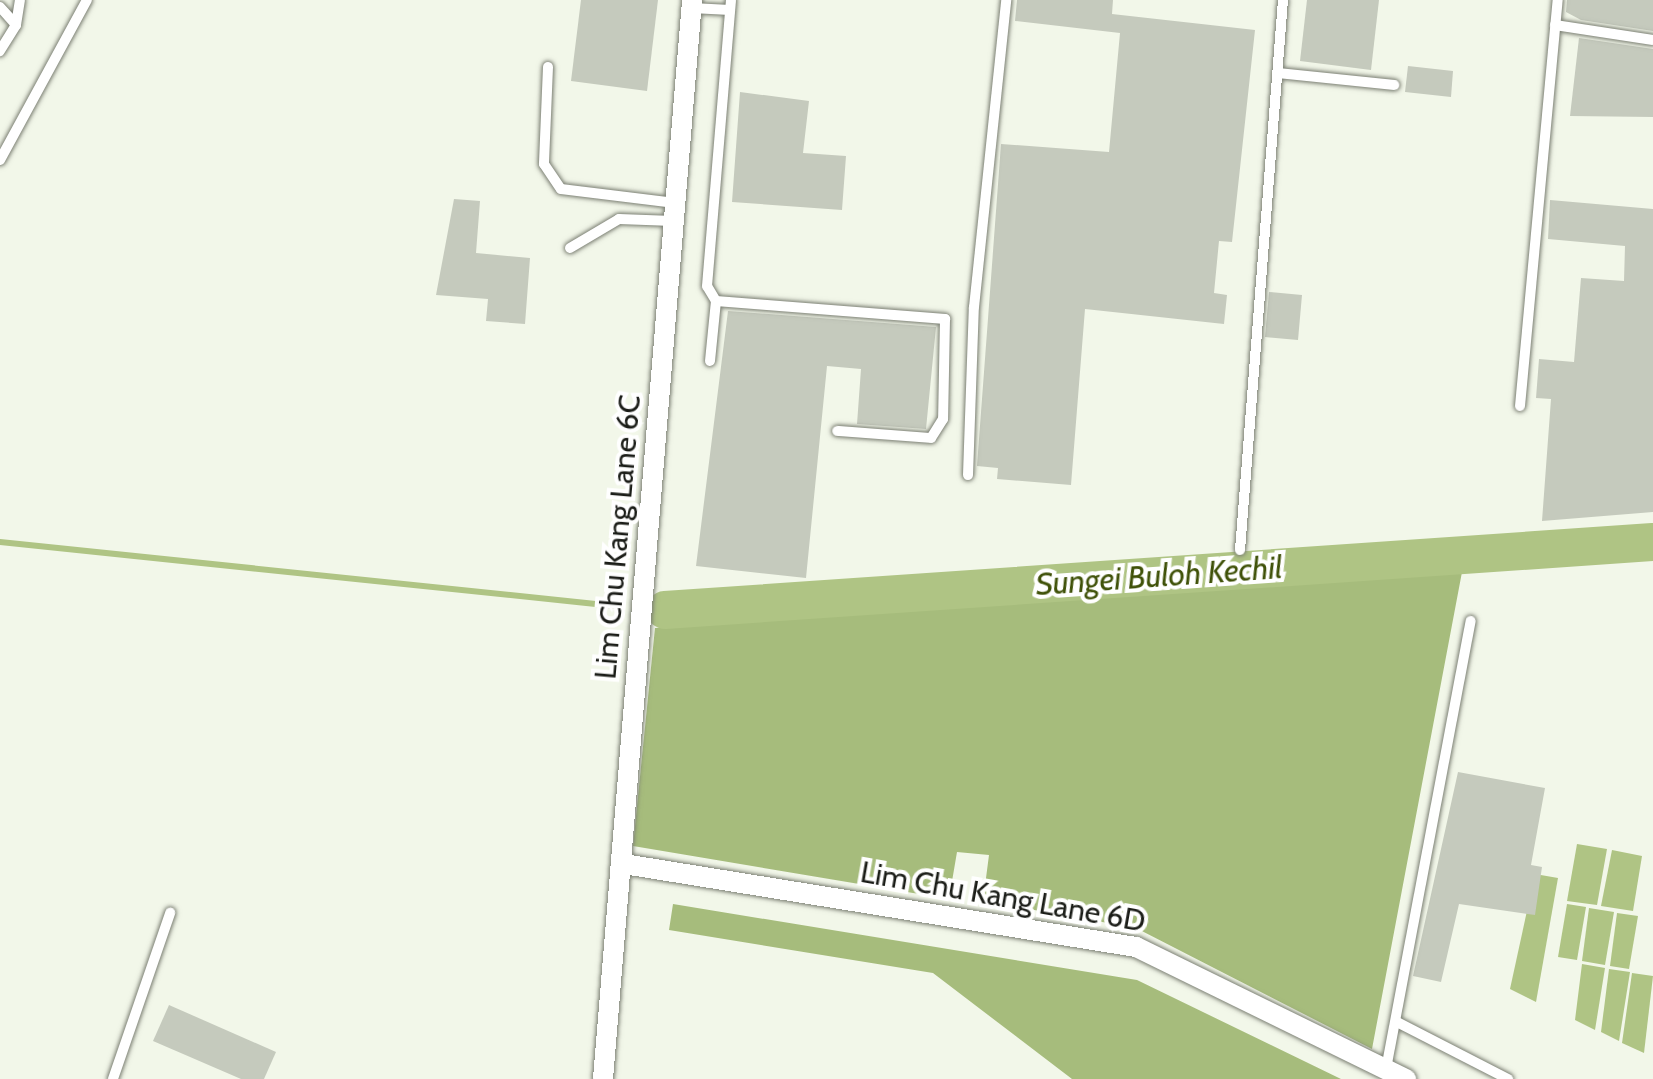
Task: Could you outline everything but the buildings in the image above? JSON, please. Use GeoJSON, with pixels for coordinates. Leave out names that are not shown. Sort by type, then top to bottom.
{"type":"FeatureCollection","features":[{"type":"Feature","properties":{"kind":"street","name":"Lim Chu Kang Lane 6C"},"geometry":{"type":"LineString","coordinates":[[603,1079],[624,864],[692,4]]}},
{"type":"Feature","properties":{"kind":"street","name":"Lim Chu Kang Lane 6D"},"geometry":{"type":"LineString","coordinates":[[624,864],[1136,947],[1406,1079]]}},
{"type":"Feature","properties":{"kind":"lane"},"geometry":{"type":"LineString","coordinates":[[0,51],[16,25],[20,0]]}},
{"type":"Feature","properties":{"kind":"lane"},"geometry":{"type":"LineString","coordinates":[[0,160],[87,0]]}},
{"type":"Feature","properties":{"kind":"lane"},"geometry":{"type":"LineString","coordinates":[[968,476],[974,307],[1006,0]]}},
{"type":"Feature","properties":{"kind":"lane"},"geometry":{"type":"LineString","coordinates":[[1240,550],[1284,0]]}},
{"type":"Feature","properties":{"kind":"lane"},"geometry":{"type":"LineString","coordinates":[[1520,406],[1558,0]]}},
{"type":"Feature","properties":{"kind":"lane"},"geometry":{"type":"LineString","coordinates":[[692,4],[730,5],[708,286],[716,301],[710,360]]}},
{"type":"Feature","properties":{"kind":"lane"},"geometry":{"type":"LineString","coordinates":[[0,7],[16,25]]}},
{"type":"Feature","properties":{"kind":"lane"},"geometry":{"type":"LineString","coordinates":[[1556,25],[1653,40]]}},
{"type":"Feature","properties":{"kind":"lane"},"geometry":{"type":"LineString","coordinates":[[548,67],[544,164],[561,189],[674,212]]}},
{"type":"Feature","properties":{"kind":"lane"},"geometry":{"type":"LineString","coordinates":[[1278,73],[1394,85]]}},
{"type":"Feature","properties":{"kind":"lane"},"geometry":{"type":"LineString","coordinates":[[570,248],[619,219],[674,212]]}},
{"type":"Feature","properties":{"kind":"lane"},"geometry":{"type":"LineString","coordinates":[[716,301],[945,318],[943,419],[932,438],[837,431]]}},
{"type":"Feature","properties":{"kind":"lane"},"geometry":{"type":"LineString","coordinates":[[1386,1068],[1471,621]]}},
{"type":"Feature","properties":{"kind":"lane"},"geometry":{"type":"LineString","coordinates":[[113,1079],[170,913]]}},
{"type":"Feature","properties":{"kind":"lane"},"geometry":{"type":"LineString","coordinates":[[1397,1022],[1508,1079]]}},
{"type":"Feature","properties":{"kind":"shaded area"},"geometry":{"type":"Polygon","coordinates":[[[1462,572],[1372,1049],[1136,928],[983,901],[989,855],[957,852],[949,899],[633,846],[655,628],[1462,572]]]}},
{"type":"Feature","properties":{"kind":"shaded area"},"geometry":{"type":"Polygon","coordinates":[[[1577,844],[1607,849],[1597,905],[1567,901],[1577,844]]]}},
{"type":"Feature","properties":{"kind":"shaded area"},"geometry":{"type":"Polygon","coordinates":[[[1612,850],[1642,856],[1633,911],[1601,906],[1612,850]]]}},
{"type":"Feature","properties":{"kind":"shaded area"},"geometry":{"type":"Polygon","coordinates":[[[1535,874],[1558,878],[1536,1002],[1510,989],[1535,874]]]}},
{"type":"Feature","properties":{"kind":"shaded area"},"geometry":{"type":"Polygon","coordinates":[[[673,904],[1137,980],[1341,1079],[1072,1079],[933,973],[669,930],[673,904]]]}},
{"type":"Feature","properties":{"kind":"shaded area"},"geometry":{"type":"Polygon","coordinates":[[[1567,904],[1586,907],[1577,960],[1558,957],[1567,904]]]}},
{"type":"Feature","properties":{"kind":"shaded area"},"geometry":{"type":"Polygon","coordinates":[[[1589,908],[1614,912],[1605,965],[1582,961],[1589,908]]]}},
{"type":"Feature","properties":{"kind":"shaded area"},"geometry":{"type":"Polygon","coordinates":[[[1617,913],[1638,916],[1629,969],[1610,966],[1617,913]]]}},
{"type":"Feature","properties":{"kind":"shaded area"},"geometry":{"type":"Polygon","coordinates":[[[1582,964],[1605,968],[1595,1030],[1575,1020],[1582,964]]]}},
{"type":"Feature","properties":{"kind":"shaded area"},"geometry":{"type":"Polygon","coordinates":[[[1609,969],[1630,972],[1619,1041],[1601,1032],[1609,969]]]}},
{"type":"Feature","properties":{"kind":"shaded area"},"geometry":{"type":"Polygon","coordinates":[[[1632,973],[1653,976],[1644,1053],[1622,1043],[1632,973]]]}},
{"type":"Feature","properties":{"kind":"waterway"},"geometry":{"type":"LineString","coordinates":[[0,542],[615,606]]}},
{"type":"Feature","properties":{"kind":"waterway","name":"Sungei Buloh Kechil"},"geometry":{"type":"LineString","coordinates":[[665,610],[1653,542]]}}]}
